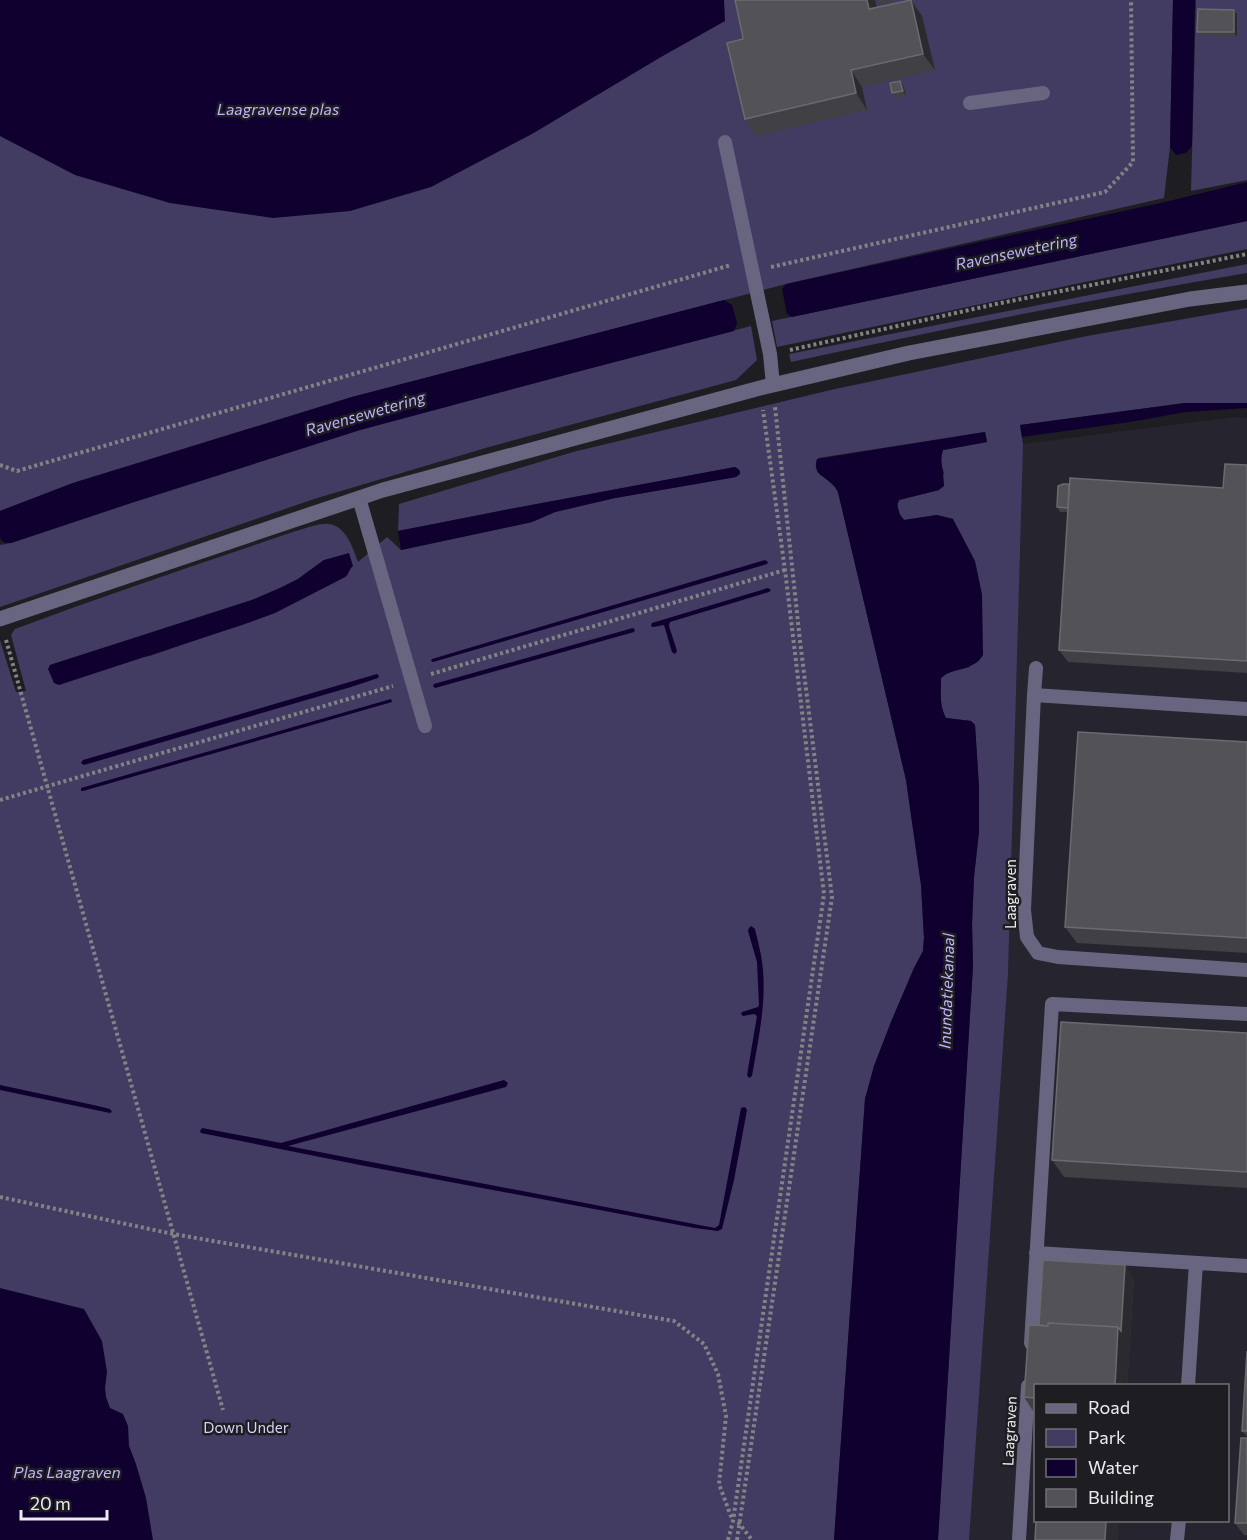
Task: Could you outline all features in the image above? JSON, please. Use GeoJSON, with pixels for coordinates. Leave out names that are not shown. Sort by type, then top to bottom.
{"type":"FeatureCollection","features":[{"type":"Feature","properties":{"kind":"street"},"geometry":{"type":"LineString","coordinates":[[0,619],[359,498],[766,386],[909,353],[1190,299],[1247,292]]}},
{"type":"Feature","properties":{"kind":"lane"},"geometry":{"type":"LineString","coordinates":[[970,103],[1043,93]]}},
{"type":"Feature","properties":{"kind":"lane"},"geometry":{"type":"LineString","coordinates":[[725,142],[768,349],[766,386]]}},
{"type":"Feature","properties":{"kind":"lane"},"geometry":{"type":"LineString","coordinates":[[359,498],[424,726]]}},
{"type":"Feature","properties":{"kind":"lane","name":"Laagraven"},"geometry":{"type":"LineString","coordinates":[[1036,668],[1024,910],[1027,937],[1038,953],[1058,957],[1247,970]]}},
{"type":"Feature","properties":{"kind":"lane"},"geometry":{"type":"LineString","coordinates":[[1034,695],[1247,709]]}},
{"type":"Feature","properties":{"kind":"lane"},"geometry":{"type":"LineString","coordinates":[[1030,1355],[1052,1004],[1247,1014]]}},
{"type":"Feature","properties":{"kind":"lane"},"geometry":{"type":"LineString","coordinates":[[1036,1253],[1247,1266]]}},
{"type":"Feature","properties":{"kind":"lane"},"geometry":{"type":"LineString","coordinates":[[1188,1384],[1196,1263]]}},
{"type":"Feature","properties":{"kind":"lane","name":"Laagraven"},"geometry":{"type":"LineString","coordinates":[[1019,1540],[1029,1378]]}},
{"type":"Feature","properties":{"kind":"lane"},"geometry":{"type":"LineString","coordinates":[[1177,1540],[1179,1522]]}},
{"type":"Feature","properties":{"kind":"path"},"geometry":{"type":"LineString","coordinates":[[0,465],[17,471],[405,358],[751,269],[1105,192],[1132,162],[1131,0]]}},
{"type":"Feature","properties":{"kind":"path"},"geometry":{"type":"LineString","coordinates":[[768,349],[1247,254]]}},
{"type":"Feature","properties":{"kind":"path"},"geometry":{"type":"LineString","coordinates":[[728,1540],[733,1521],[824,894],[785,570],[766,386]]}},
{"type":"Feature","properties":{"kind":"path"},"geometry":{"type":"LineString","coordinates":[[737,1540],[832,897],[766,386]]}},
{"type":"Feature","properties":{"kind":"path"},"geometry":{"type":"LineString","coordinates":[[0,619],[223,1410]]}},
{"type":"Feature","properties":{"kind":"path"},"geometry":{"type":"LineString","coordinates":[[0,1197],[173,1234],[674,1321],[704,1344],[718,1374],[726,1416],[719,1484],[733,1521]]}},
{"type":"Feature","properties":{"kind":"path"},"geometry":{"type":"LineString","coordinates":[[733,1521],[739,1522],[752,1540]]}},
{"type":"Feature","properties":{"kind":"shaded area"},"geometry":{"type":"Polygon","coordinates":[[[1235,417],[1247,418],[1247,1540],[938,1540],[973,966],[1023,444],[1235,417]]]}},
{"type":"Feature","properties":{"kind":"green space"},"geometry":{"type":"Polygon","coordinates":[[[0,0],[1173,0],[1170,147],[1164,198],[786,284],[352,397],[73,483],[0,511],[0,0]]]}},
{"type":"Feature","properties":{"kind":"green space"},"geometry":{"type":"Polygon","coordinates":[[[1196,0],[1247,0],[1247,180],[1191,191],[1196,0]]]}},
{"type":"Feature","properties":{"kind":"green space"},"geometry":{"type":"Polygon","coordinates":[[[1247,221],[1247,249],[777,347],[772,321],[1247,221]]]}},
{"type":"Feature","properties":{"kind":"green space"},"geometry":{"type":"Polygon","coordinates":[[[1247,264],[1247,273],[1018,315],[791,362],[789,354],[1247,264]]]}},
{"type":"Feature","properties":{"kind":"green space","name":"Down Under"},"geometry":{"type":"Polygon","coordinates":[[[1247,308],[1247,403],[1185,403],[1020,425],[1023,444],[1008,973],[969,1540],[938,1540],[973,966],[974,877],[979,831],[975,725],[971,721],[946,718],[941,703],[941,678],[947,673],[970,667],[953,519],[937,515],[904,520],[899,513],[898,506],[899,500],[939,490],[944,473],[940,459],[943,450],[987,442],[985,432],[818,458],[817,472],[834,484],[838,492],[906,780],[921,885],[924,938],[923,951],[891,1022],[874,1066],[865,1099],[834,1540],[0,1540],[0,640],[16,692],[26,691],[11,635],[15,629],[270,539],[329,524],[344,533],[358,562],[387,537],[401,550],[532,522],[555,512],[615,498],[736,477],[739,469],[735,467],[398,531],[399,504],[573,452],[835,389],[1087,336],[1247,308]],[[324,560],[298,579],[252,600],[50,665],[150,656],[274,613],[345,577],[349,569],[324,560]]]}},
{"type":"Feature","properties":{"kind":"green space"},"geometry":{"type":"Polygon","coordinates":[[[751,326],[757,360],[736,380],[489,447],[314,499],[0,607],[0,545],[360,430],[751,326]]]}},
{"type":"Feature","properties":{"kind":"water","name":"Laagravense plas"},"geometry":{"type":"Polygon","coordinates":[[[0,0],[724,0],[725,21],[532,134],[431,187],[350,211],[273,218],[170,203],[75,175],[0,136],[0,0]]]}},
{"type":"Feature","properties":{"kind":"water"},"geometry":{"type":"Polygon","coordinates":[[[1173,0],[1195,0],[1192,146],[1186,153],[1176,155],[1170,147],[1173,0]]]}},
{"type":"Feature","properties":{"kind":"water","name":"Ravensewetering"},"geometry":{"type":"Polygon","coordinates":[[[1247,182],[1247,221],[792,317],[787,314],[782,289],[786,284],[1165,202],[1247,182]]]}},
{"type":"Feature","properties":{"kind":"water","name":"Ravensewetering"},"geometry":{"type":"Polygon","coordinates":[[[724,300],[732,305],[737,323],[734,331],[360,430],[11,543],[3,542],[0,537],[0,511],[73,483],[352,397],[724,300]]]}},
{"type":"Feature","properties":{"kind":"water"},"geometry":{"type":"Polygon","coordinates":[[[1185,403],[1247,403],[1247,408],[1186,412],[1022,437],[1020,425],[1185,403]]]}},
{"type":"Feature","properties":{"kind":"water","name":"Inundatiekanaal"},"geometry":{"type":"Polygon","coordinates":[[[985,432],[987,442],[943,450],[944,486],[939,490],[899,500],[897,505],[904,520],[937,515],[953,519],[975,561],[982,594],[983,655],[969,667],[946,674],[941,678],[941,703],[946,718],[971,721],[975,725],[979,831],[974,877],[973,966],[938,1540],[834,1540],[865,1099],[874,1066],[891,1022],[923,951],[924,938],[921,885],[906,780],[838,492],[819,473],[816,465],[817,459],[985,432]]]}},
{"type":"Feature","properties":{"kind":"water"},"geometry":{"type":"Polygon","coordinates":[[[735,467],[740,471],[736,477],[615,498],[555,512],[532,522],[401,550],[398,531],[735,467]]]}},
{"type":"Feature","properties":{"kind":"water"},"geometry":{"type":"Polygon","coordinates":[[[349,553],[353,566],[345,577],[275,613],[59,685],[54,683],[48,669],[50,665],[252,600],[298,579],[324,560],[349,553]]]}},
{"type":"Feature","properties":{"kind":"water"},"geometry":{"type":"Polygon","coordinates":[[[765,560],[767,564],[431,661],[432,659],[765,560]]]}},
{"type":"Feature","properties":{"kind":"water"},"geometry":{"type":"Polygon","coordinates":[[[768,588],[771,590],[769,592],[670,622],[669,626],[677,651],[675,654],[672,652],[664,625],[651,626],[652,623],[768,588]]]}},
{"type":"Feature","properties":{"kind":"water"},"geometry":{"type":"Polygon","coordinates":[[[633,628],[634,632],[435,688],[433,686],[434,684],[633,628]]]}},
{"type":"Feature","properties":{"kind":"water"},"geometry":{"type":"Polygon","coordinates":[[[377,674],[378,678],[351,687],[84,765],[81,763],[83,760],[377,674]]]}},
{"type":"Feature","properties":{"kind":"water"},"geometry":{"type":"Polygon","coordinates":[[[391,699],[392,702],[81,791],[81,788],[391,699]]]}},
{"type":"Feature","properties":{"kind":"water"},"geometry":{"type":"Polygon","coordinates":[[[751,926],[755,929],[760,949],[764,983],[759,1037],[752,1076],[749,1078],[747,1075],[757,1016],[741,1014],[759,1005],[757,962],[748,931],[751,926]]]}},
{"type":"Feature","properties":{"kind":"water"},"geometry":{"type":"Polygon","coordinates":[[[504,1080],[508,1083],[506,1087],[288,1146],[715,1228],[719,1225],[741,1108],[745,1107],[747,1110],[734,1180],[722,1229],[718,1231],[695,1228],[360,1165],[200,1131],[202,1128],[281,1143],[504,1080]]]}},
{"type":"Feature","properties":{"kind":"water"},"geometry":{"type":"Polygon","coordinates":[[[0,1085],[98,1106],[110,1109],[112,1112],[0,1090],[0,1085]]]}},
{"type":"Feature","properties":{"kind":"water","name":"Plas Laagraven"},"geometry":{"type":"Polygon","coordinates":[[[0,1288],[84,1309],[102,1341],[107,1372],[106,1397],[110,1408],[123,1414],[128,1426],[129,1446],[146,1498],[153,1540],[0,1540],[0,1288]]]}},
{"type":"Feature","properties":{"kind":"building"},"geometry":{"type":"Polygon","coordinates":[[[735,0],[867,0],[869,9],[911,0],[923,54],[851,70],[856,93],[745,119],[727,43],[743,39],[735,0]]]}},
{"type":"Feature","properties":{"kind":"building"},"geometry":{"type":"Polygon","coordinates":[[[1198,9],[1234,10],[1234,32],[1197,32],[1198,9]]]}},
{"type":"Feature","properties":{"kind":"building"},"geometry":{"type":"Polygon","coordinates":[[[900,81],[903,91],[892,93],[890,83],[900,81]]]}},
{"type":"Feature","properties":{"kind":"building"},"geometry":{"type":"Polygon","coordinates":[[[1225,464],[1247,465],[1247,661],[1059,650],[1070,478],[1223,488],[1225,464]]]}},
{"type":"Feature","properties":{"kind":"building"},"geometry":{"type":"Polygon","coordinates":[[[1069,484],[1068,508],[1057,507],[1058,486],[1069,484]]]}},
{"type":"Feature","properties":{"kind":"building"},"geometry":{"type":"Polygon","coordinates":[[[1078,732],[1247,742],[1247,938],[1065,927],[1078,732]]]}},
{"type":"Feature","properties":{"kind":"building"},"geometry":{"type":"Polygon","coordinates":[[[1061,1022],[1247,1033],[1247,1172],[1052,1160],[1061,1022]]]}},
{"type":"Feature","properties":{"kind":"building"},"geometry":{"type":"Polygon","coordinates":[[[1043,1260],[1125,1265],[1121,1331],[1118,1327],[1048,1323],[1048,1326],[1039,1325],[1043,1260]]]}},
{"type":"Feature","properties":{"kind":"building"},"geometry":{"type":"Polygon","coordinates":[[[1048,1323],[1118,1327],[1115,1384],[1034,1384],[1034,1398],[1024,1397],[1029,1325],[1048,1326],[1048,1323]]]}},
{"type":"Feature","properties":{"kind":"building"},"geometry":{"type":"Polygon","coordinates":[[[1247,1351],[1247,1431],[1242,1431],[1247,1351]]]}},
{"type":"Feature","properties":{"kind":"building"},"geometry":{"type":"Polygon","coordinates":[[[1241,1438],[1247,1438],[1247,1523],[1235,1523],[1241,1438]]]}},
{"type":"Feature","properties":{"kind":"building"},"geometry":{"type":"Polygon","coordinates":[[[1036,1522],[1106,1522],[1105,1540],[1035,1540],[1036,1522]]]}}]}
